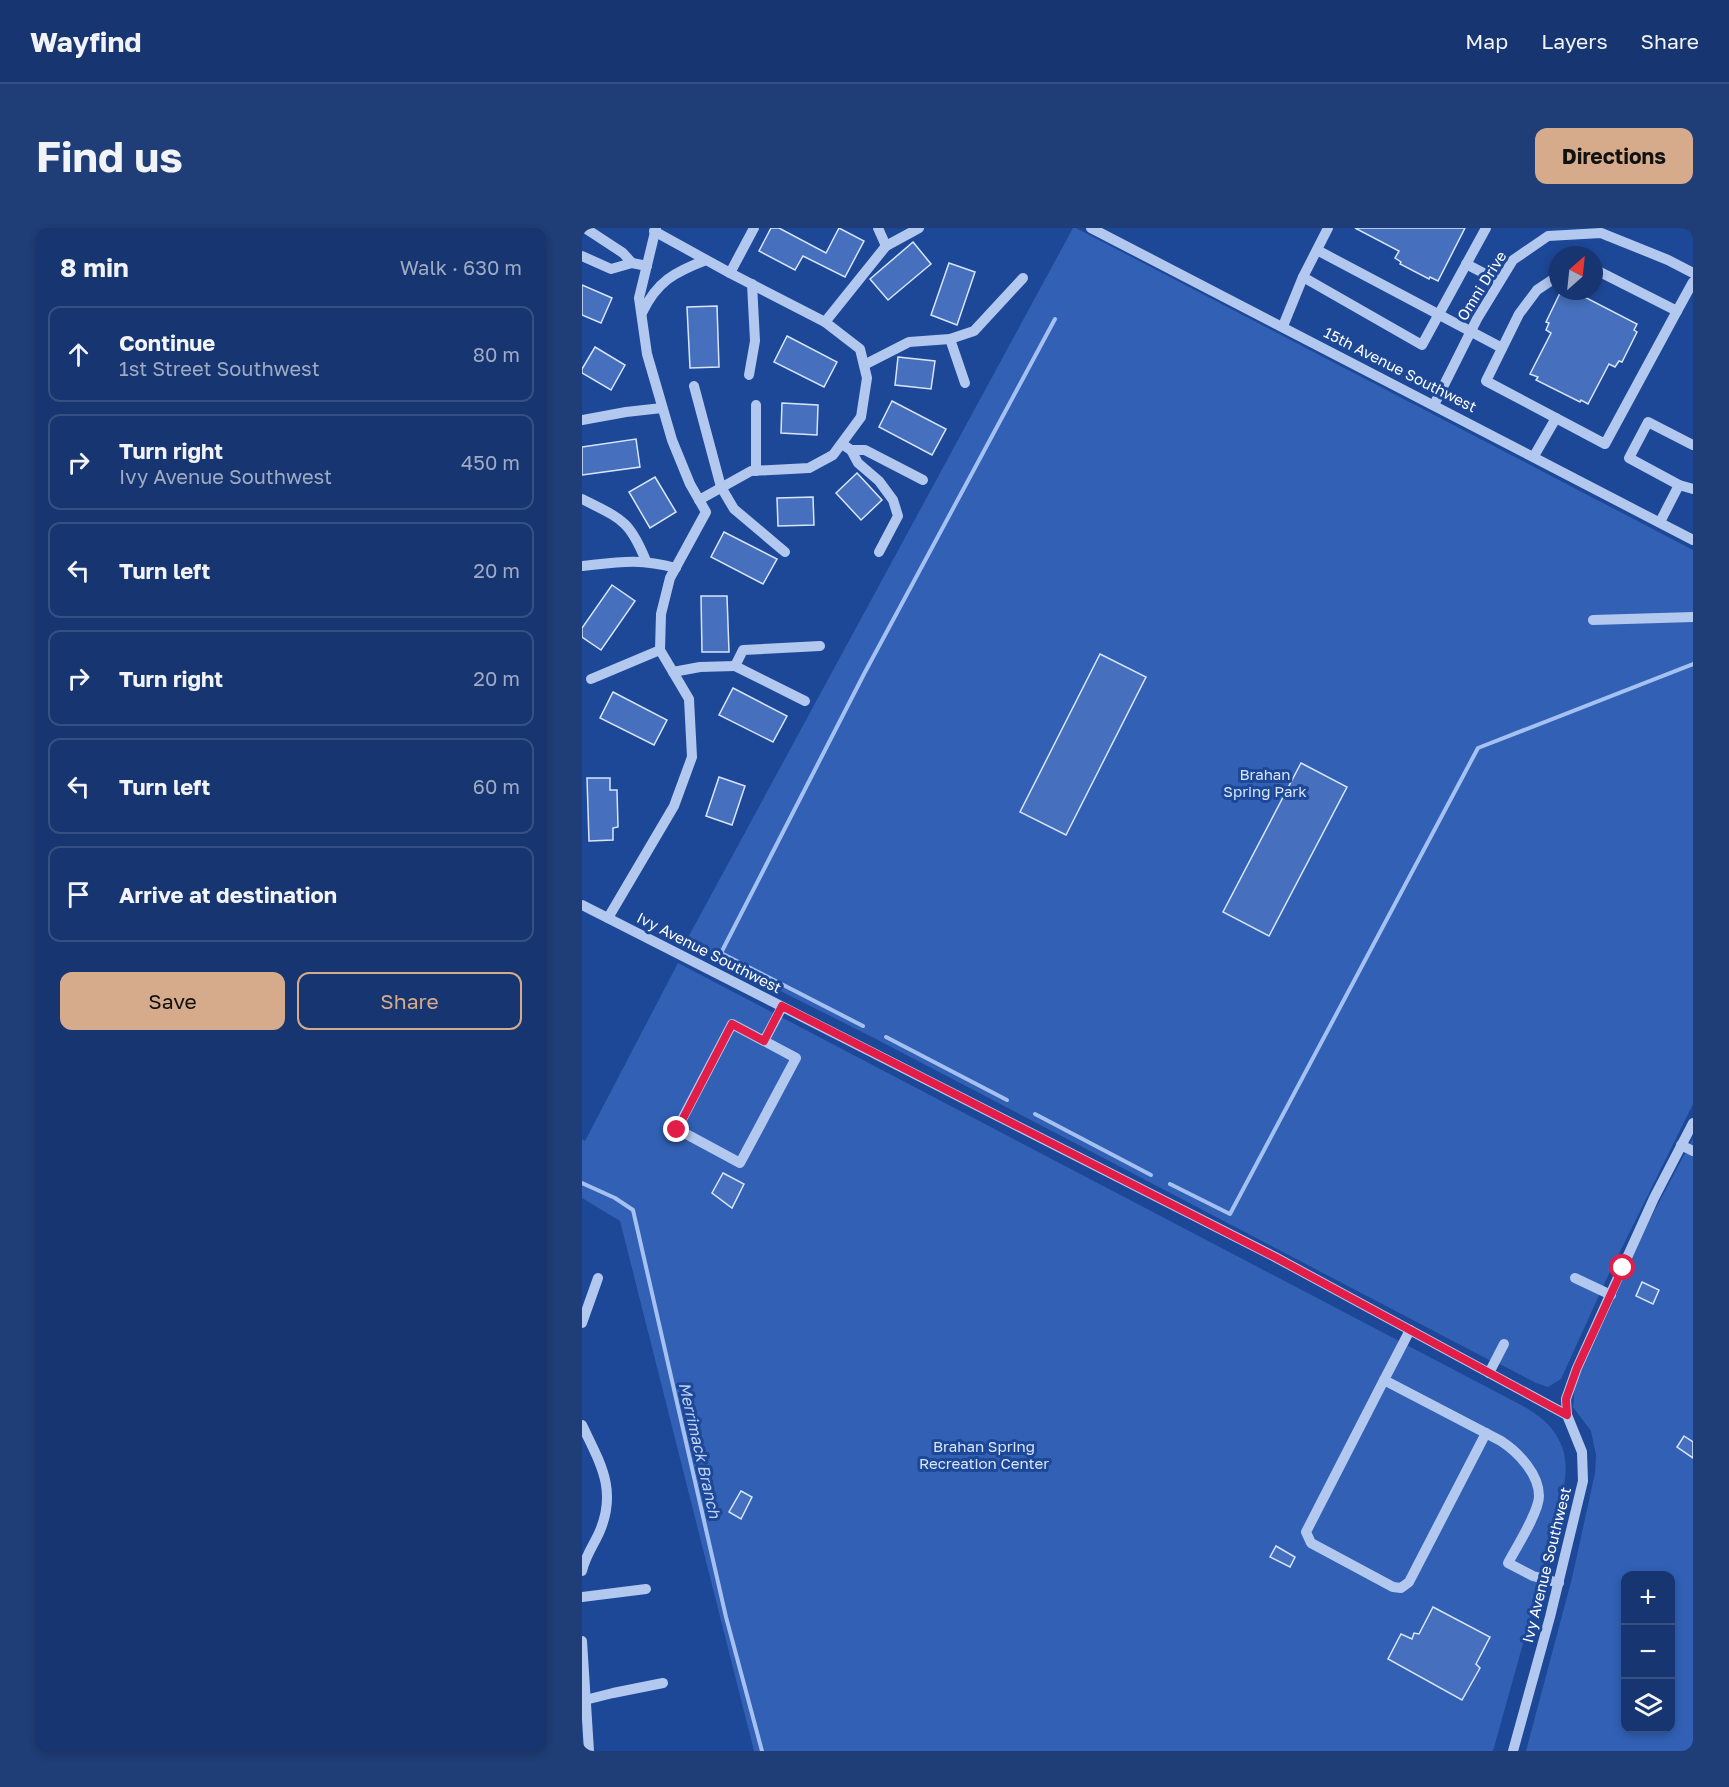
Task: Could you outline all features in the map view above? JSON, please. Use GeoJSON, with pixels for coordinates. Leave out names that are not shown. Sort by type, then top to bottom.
{"type":"FeatureCollection","features":[{"type":"Feature","properties":{"kind":"street"},"geometry":{"type":"LineString","coordinates":[[585,228],[623,253],[632,263]]}},
{"type":"Feature","properties":{"kind":"street"},"geometry":{"type":"LineString","coordinates":[[730,273],[754,228]]}},
{"type":"Feature","properties":{"kind":"street"},"geometry":{"type":"LineString","coordinates":[[878,228],[886,246]]}},
{"type":"Feature","properties":{"kind":"street"},"geometry":{"type":"LineString","coordinates":[[825,322],[886,246],[919,228]]}},
{"type":"Feature","properties":{"kind":"street","name":"15th Avenue Southwest"},"geometry":{"type":"LineString","coordinates":[[1091,228],[1693,540]]}},
{"type":"Feature","properties":{"kind":"street"},"geometry":{"type":"LineString","coordinates":[[1283,326],[1303,277],[1328,228]]}},
{"type":"Feature","properties":{"kind":"street"},"geometry":{"type":"LineString","coordinates":[[1303,277],[1422,345],[1486,228]]}},
{"type":"Feature","properties":{"kind":"street"},"geometry":{"type":"LineString","coordinates":[[608,918],[674,806],[692,757],[689,699],[660,650],[662,614],[670,578],[706,512],[699,500],[690,484],[681,462],[662,408],[647,354],[639,298],[655,230],[730,273],[825,322],[860,349],[867,378],[861,417],[847,447],[808,468],[750,471],[699,500]]}},
{"type":"Feature","properties":{"kind":"street","name":"Omni Drive"},"geometry":{"type":"LineString","coordinates":[[1434,405],[1471,332],[1513,260],[1548,236],[1601,233],[1668,260],[1693,273]]}},
{"type":"Feature","properties":{"kind":"street"},"geometry":{"type":"LineString","coordinates":[[1317,250],[1502,348]]}},
{"type":"Feature","properties":{"kind":"street"},"geometry":{"type":"LineString","coordinates":[[582,256],[611,268],[632,263],[646,266]]}},
{"type":"Feature","properties":{"kind":"street"},"geometry":{"type":"LineString","coordinates":[[641,314],[649,298],[665,280],[678,270],[706,260]]}},
{"type":"Feature","properties":{"kind":"street"},"geometry":{"type":"LineString","coordinates":[[1466,264],[1499,281]]}},
{"type":"Feature","properties":{"kind":"street"},"geometry":{"type":"LineString","coordinates":[[1603,274],[1677,311]]}},
{"type":"Feature","properties":{"kind":"street"},"geometry":{"type":"LineString","coordinates":[[864,365],[909,342],[950,339],[974,331],[1023,278]]}},
{"type":"Feature","properties":{"kind":"street"},"geometry":{"type":"LineString","coordinates":[[1549,282],[1537,291],[1519,314],[1486,381],[1605,444],[1693,282]]}},
{"type":"Feature","properties":{"kind":"street"},"geometry":{"type":"LineString","coordinates":[[749,375],[755,340],[752,284]]}},
{"type":"Feature","properties":{"kind":"street"},"geometry":{"type":"LineString","coordinates":[[950,339],[965,383]]}},
{"type":"Feature","properties":{"kind":"street"},"geometry":{"type":"LineString","coordinates":[[694,386],[721,487],[734,509],[784,552]]}},
{"type":"Feature","properties":{"kind":"street"},"geometry":{"type":"LineString","coordinates":[[756,405],[756,471]]}},
{"type":"Feature","properties":{"kind":"street"},"geometry":{"type":"LineString","coordinates":[[582,420],[662,408]]}},
{"type":"Feature","properties":{"kind":"street"},"geometry":{"type":"LineString","coordinates":[[1534,456],[1556,418]]}},
{"type":"Feature","properties":{"kind":"street"},"geometry":{"type":"LineString","coordinates":[[1693,445],[1648,422],[1629,458],[1693,489]]}},
{"type":"Feature","properties":{"kind":"street"},"geometry":{"type":"LineString","coordinates":[[847,447],[865,450],[923,480]]}},
{"type":"Feature","properties":{"kind":"street"},"geometry":{"type":"LineString","coordinates":[[847,447],[858,463],[879,481],[893,500],[898,516],[879,552]]}},
{"type":"Feature","properties":{"kind":"street"},"geometry":{"type":"LineString","coordinates":[[1660,522],[1679,484]]}},
{"type":"Feature","properties":{"kind":"street"},"geometry":{"type":"LineString","coordinates":[[582,499],[621,518],[636,536],[646,561]]}},
{"type":"Feature","properties":{"kind":"street"},"geometry":{"type":"LineString","coordinates":[[582,566],[646,561],[676,568]]}},
{"type":"Feature","properties":{"kind":"street"},"geometry":{"type":"LineString","coordinates":[[1593,620],[1693,617]]}},
{"type":"Feature","properties":{"kind":"street"},"geometry":{"type":"LineString","coordinates":[[735,666],[744,650],[820,646]]}},
{"type":"Feature","properties":{"kind":"street"},"geometry":{"type":"LineString","coordinates":[[591,679],[660,650]]}},
{"type":"Feature","properties":{"kind":"street"},"geometry":{"type":"LineString","coordinates":[[673,672],[700,667],[735,666],[805,701]]}},
{"type":"Feature","properties":{"kind":"street","name":"Ivy Avenue Southwest"},"geometry":{"type":"LineString","coordinates":[[582,905],[1168,1202],[1567,1415],[1582,1452],[1583,1481],[1559,1583],[1513,1751]]}},
{"type":"Feature","properties":{"kind":"street"},"geometry":{"type":"LineString","coordinates":[[764,1041],[782,1006]]}},
{"type":"Feature","properties":{"kind":"street"},"geometry":{"type":"LineString","coordinates":[[732,1024],[764,1041],[796,1058],[740,1163],[677,1130],[732,1024]]}},
{"type":"Feature","properties":{"kind":"street"},"geometry":{"type":"LineString","coordinates":[[1567,1415],[1566,1399],[1577,1368],[1693,1123]]}},
{"type":"Feature","properties":{"kind":"street"},"geometry":{"type":"LineString","coordinates":[[1681,1145],[1693,1151]]}},
{"type":"Feature","properties":{"kind":"street"},"geometry":{"type":"LineString","coordinates":[[582,1323],[598,1278]]}},
{"type":"Feature","properties":{"kind":"street"},"geometry":{"type":"LineString","coordinates":[[1575,1278],[1611,1295]]}},
{"type":"Feature","properties":{"kind":"street"},"geometry":{"type":"LineString","coordinates":[[1410,1330],[1306,1532],[1311,1543],[1393,1587],[1401,1588],[1407,1585],[1486,1433]]}},
{"type":"Feature","properties":{"kind":"street"},"geometry":{"type":"LineString","coordinates":[[1489,1373],[1504,1344]]}},
{"type":"Feature","properties":{"kind":"street"},"geometry":{"type":"LineString","coordinates":[[1384,1380],[1515,1450],[1526,1463],[1540,1495],[1537,1508],[1508,1563],[1533,1576],[1559,1583]]}},
{"type":"Feature","properties":{"kind":"street"},"geometry":{"type":"LineString","coordinates":[[582,1425],[604,1472],[608,1498],[600,1530],[586,1551],[582,1571]]}},
{"type":"Feature","properties":{"kind":"street"},"geometry":{"type":"LineString","coordinates":[[582,1597],[646,1589]]}},
{"type":"Feature","properties":{"kind":"street"},"geometry":{"type":"LineString","coordinates":[[582,1641],[589,1751]]}},
{"type":"Feature","properties":{"kind":"street"},"geometry":{"type":"LineString","coordinates":[[585,1700],[663,1683]]}},
{"type":"Feature","properties":{"kind":"green space","name":"Brahan Spring Park"},"geometry":{"type":"Polygon","coordinates":[[[1073,228],[1693,550],[1693,1104],[1606,1280],[1561,1379],[1548,1387],[1493,1362],[874,1038],[685,943],[1073,228]]]}},
{"type":"Feature","properties":{"kind":"green space","name":"Brahan Spring Recreation Center"},"geometry":{"type":"Polygon","coordinates":[[[678,963],[1523,1406],[1548,1425],[1558,1438],[1564,1453],[1566,1473],[1538,1589],[1493,1751],[754,1751],[620,1221],[582,1198],[582,1139],[585,1141],[678,963]]]}},
{"type":"Feature","properties":{"kind":"green space"},"geometry":{"type":"Polygon","coordinates":[[[1693,1138],[1693,1751],[1526,1751],[1572,1578],[1595,1473],[1596,1455],[1591,1431],[1573,1407],[1575,1382],[1647,1225],[1693,1138]]]}},
{"type":"Feature","properties":{"kind":"building"},"geometry":{"type":"Polygon","coordinates":[[[771,228],[779,228],[826,253],[839,228],[864,241],[845,277],[803,256],[795,270],[759,251],[771,228]]]}},
{"type":"Feature","properties":{"kind":"building"},"geometry":{"type":"Polygon","coordinates":[[[1355,228],[1465,228],[1438,281],[1430,277],[1429,279],[1400,264],[1401,262],[1395,258],[1399,251],[1355,228]]]}},
{"type":"Feature","properties":{"kind":"building"},"geometry":{"type":"Polygon","coordinates":[[[913,242],[931,264],[888,300],[870,279],[913,242]]]}},
{"type":"Feature","properties":{"kind":"building"},"geometry":{"type":"Polygon","coordinates":[[[949,263],[975,272],[957,325],[931,315],[949,263]]]}},
{"type":"Feature","properties":{"kind":"building"},"geometry":{"type":"Polygon","coordinates":[[[582,285],[612,298],[601,323],[582,315],[582,285]]]}},
{"type":"Feature","properties":{"kind":"building"},"geometry":{"type":"Polygon","coordinates":[[[1557,300],[1590,300],[1637,324],[1634,330],[1637,332],[1622,362],[1619,361],[1615,367],[1609,364],[1588,404],[1536,380],[1538,377],[1530,374],[1551,333],[1546,330],[1549,323],[1546,322],[1557,300]]]}},
{"type":"Feature","properties":{"kind":"building"},"geometry":{"type":"Polygon","coordinates":[[[717,306],[719,367],[690,368],[687,307],[717,306]]]}},
{"type":"Feature","properties":{"kind":"building"},"geometry":{"type":"Polygon","coordinates":[[[787,336],[837,362],[824,387],[774,362],[787,336]]]}},
{"type":"Feature","properties":{"kind":"building"},"geometry":{"type":"Polygon","coordinates":[[[595,347],[625,365],[611,390],[582,373],[595,347]]]}},
{"type":"Feature","properties":{"kind":"building"},"geometry":{"type":"Polygon","coordinates":[[[898,357],[935,361],[931,389],[895,385],[898,357]]]}},
{"type":"Feature","properties":{"kind":"building"},"geometry":{"type":"Polygon","coordinates":[[[892,401],[946,429],[932,455],[879,427],[892,401]]]}},
{"type":"Feature","properties":{"kind":"building"},"geometry":{"type":"Polygon","coordinates":[[[782,403],[818,405],[817,435],[781,433],[782,403]]]}},
{"type":"Feature","properties":{"kind":"building"},"geometry":{"type":"Polygon","coordinates":[[[636,439],[640,467],[582,475],[582,447],[636,439]]]}},
{"type":"Feature","properties":{"kind":"building"},"geometry":{"type":"Polygon","coordinates":[[[857,473],[882,500],[861,520],[836,493],[857,473]]]}},
{"type":"Feature","properties":{"kind":"building"},"geometry":{"type":"Polygon","coordinates":[[[655,477],[676,512],[650,528],[629,492],[655,477]]]}},
{"type":"Feature","properties":{"kind":"building"},"geometry":{"type":"Polygon","coordinates":[[[813,497],[814,525],[778,526],[777,498],[813,497]]]}},
{"type":"Feature","properties":{"kind":"building"},"geometry":{"type":"Polygon","coordinates":[[[724,532],[777,559],[763,584],[711,557],[724,532]]]}},
{"type":"Feature","properties":{"kind":"building"},"geometry":{"type":"Polygon","coordinates":[[[612,585],[635,601],[601,650],[582,637],[582,628],[612,585]]]}},
{"type":"Feature","properties":{"kind":"building"},"geometry":{"type":"Polygon","coordinates":[[[701,596],[727,596],[729,652],[702,652],[701,596]]]}},
{"type":"Feature","properties":{"kind":"building"},"geometry":{"type":"Polygon","coordinates":[[[1100,654],[1146,677],[1066,835],[1020,812],[1100,654]]]}},
{"type":"Feature","properties":{"kind":"building"},"geometry":{"type":"Polygon","coordinates":[[[733,688],[787,716],[773,742],[719,715],[733,688]]]}},
{"type":"Feature","properties":{"kind":"building"},"geometry":{"type":"Polygon","coordinates":[[[613,692],[667,720],[654,745],[600,718],[613,692]]]}},
{"type":"Feature","properties":{"kind":"building"},"geometry":{"type":"Polygon","coordinates":[[[1301,763],[1347,787],[1269,936],[1223,912],[1301,763]]]}},
{"type":"Feature","properties":{"kind":"building"},"geometry":{"type":"Polygon","coordinates":[[[719,777],[745,786],[732,825],[706,816],[719,777]]]}},
{"type":"Feature","properties":{"kind":"building"},"geometry":{"type":"Polygon","coordinates":[[[587,778],[610,778],[610,790],[617,790],[618,827],[613,828],[613,840],[589,841],[587,778]]]}},
{"type":"Feature","properties":{"kind":"building"},"geometry":{"type":"Polygon","coordinates":[[[723,1173],[744,1184],[732,1208],[712,1193],[723,1173]]]}},
{"type":"Feature","properties":{"kind":"building"},"geometry":{"type":"Polygon","coordinates":[[[1642,1282],[1659,1290],[1653,1304],[1636,1296],[1642,1282]]]}},
{"type":"Feature","properties":{"kind":"building"},"geometry":{"type":"Polygon","coordinates":[[[1684,1436],[1693,1442],[1693,1458],[1677,1447],[1684,1436]]]}},
{"type":"Feature","properties":{"kind":"building"},"geometry":{"type":"Polygon","coordinates":[[[741,1491],[752,1497],[741,1519],[729,1512],[741,1491]]]}},
{"type":"Feature","properties":{"kind":"building"},"geometry":{"type":"Polygon","coordinates":[[[1276,1546],[1295,1557],[1290,1567],[1270,1557],[1276,1546]]]}},
{"type":"Feature","properties":{"kind":"building"},"geometry":{"type":"Polygon","coordinates":[[[1433,1607],[1490,1637],[1476,1664],[1480,1668],[1462,1700],[1388,1659],[1401,1634],[1412,1639],[1414,1633],[1419,1634],[1433,1607]]]}},
{"type":"Feature","properties":{"kind":"waterway"},"geometry":{"type":"LineString","coordinates":[[863,1026],[721,953],[864,674],[1055,319]]}},
{"type":"Feature","properties":{"kind":"waterway"},"geometry":{"type":"LineString","coordinates":[[1170,1184],[1230,1214],[1478,748],[1693,664]]}},
{"type":"Feature","properties":{"kind":"waterway"},"geometry":{"type":"LineString","coordinates":[[886,1037],[1007,1100]]}},
{"type":"Feature","properties":{"kind":"waterway"},"geometry":{"type":"LineString","coordinates":[[1035,1114],[1151,1175]]}},
{"type":"Feature","properties":{"kind":"waterway","name":"Merrimack Branch"},"geometry":{"type":"LineString","coordinates":[[582,1183],[615,1198],[633,1210],[726,1617],[762,1751]]}},
{"type":"Feature","properties":{"kind":"route"},"geometry":{"type":"LineString","coordinates":[[677,1130],[732,1024],[764,1041],[782,1006],[1275,1257],[1567,1415],[1566,1399],[1577,1368],[1623,1268]]}}]}
